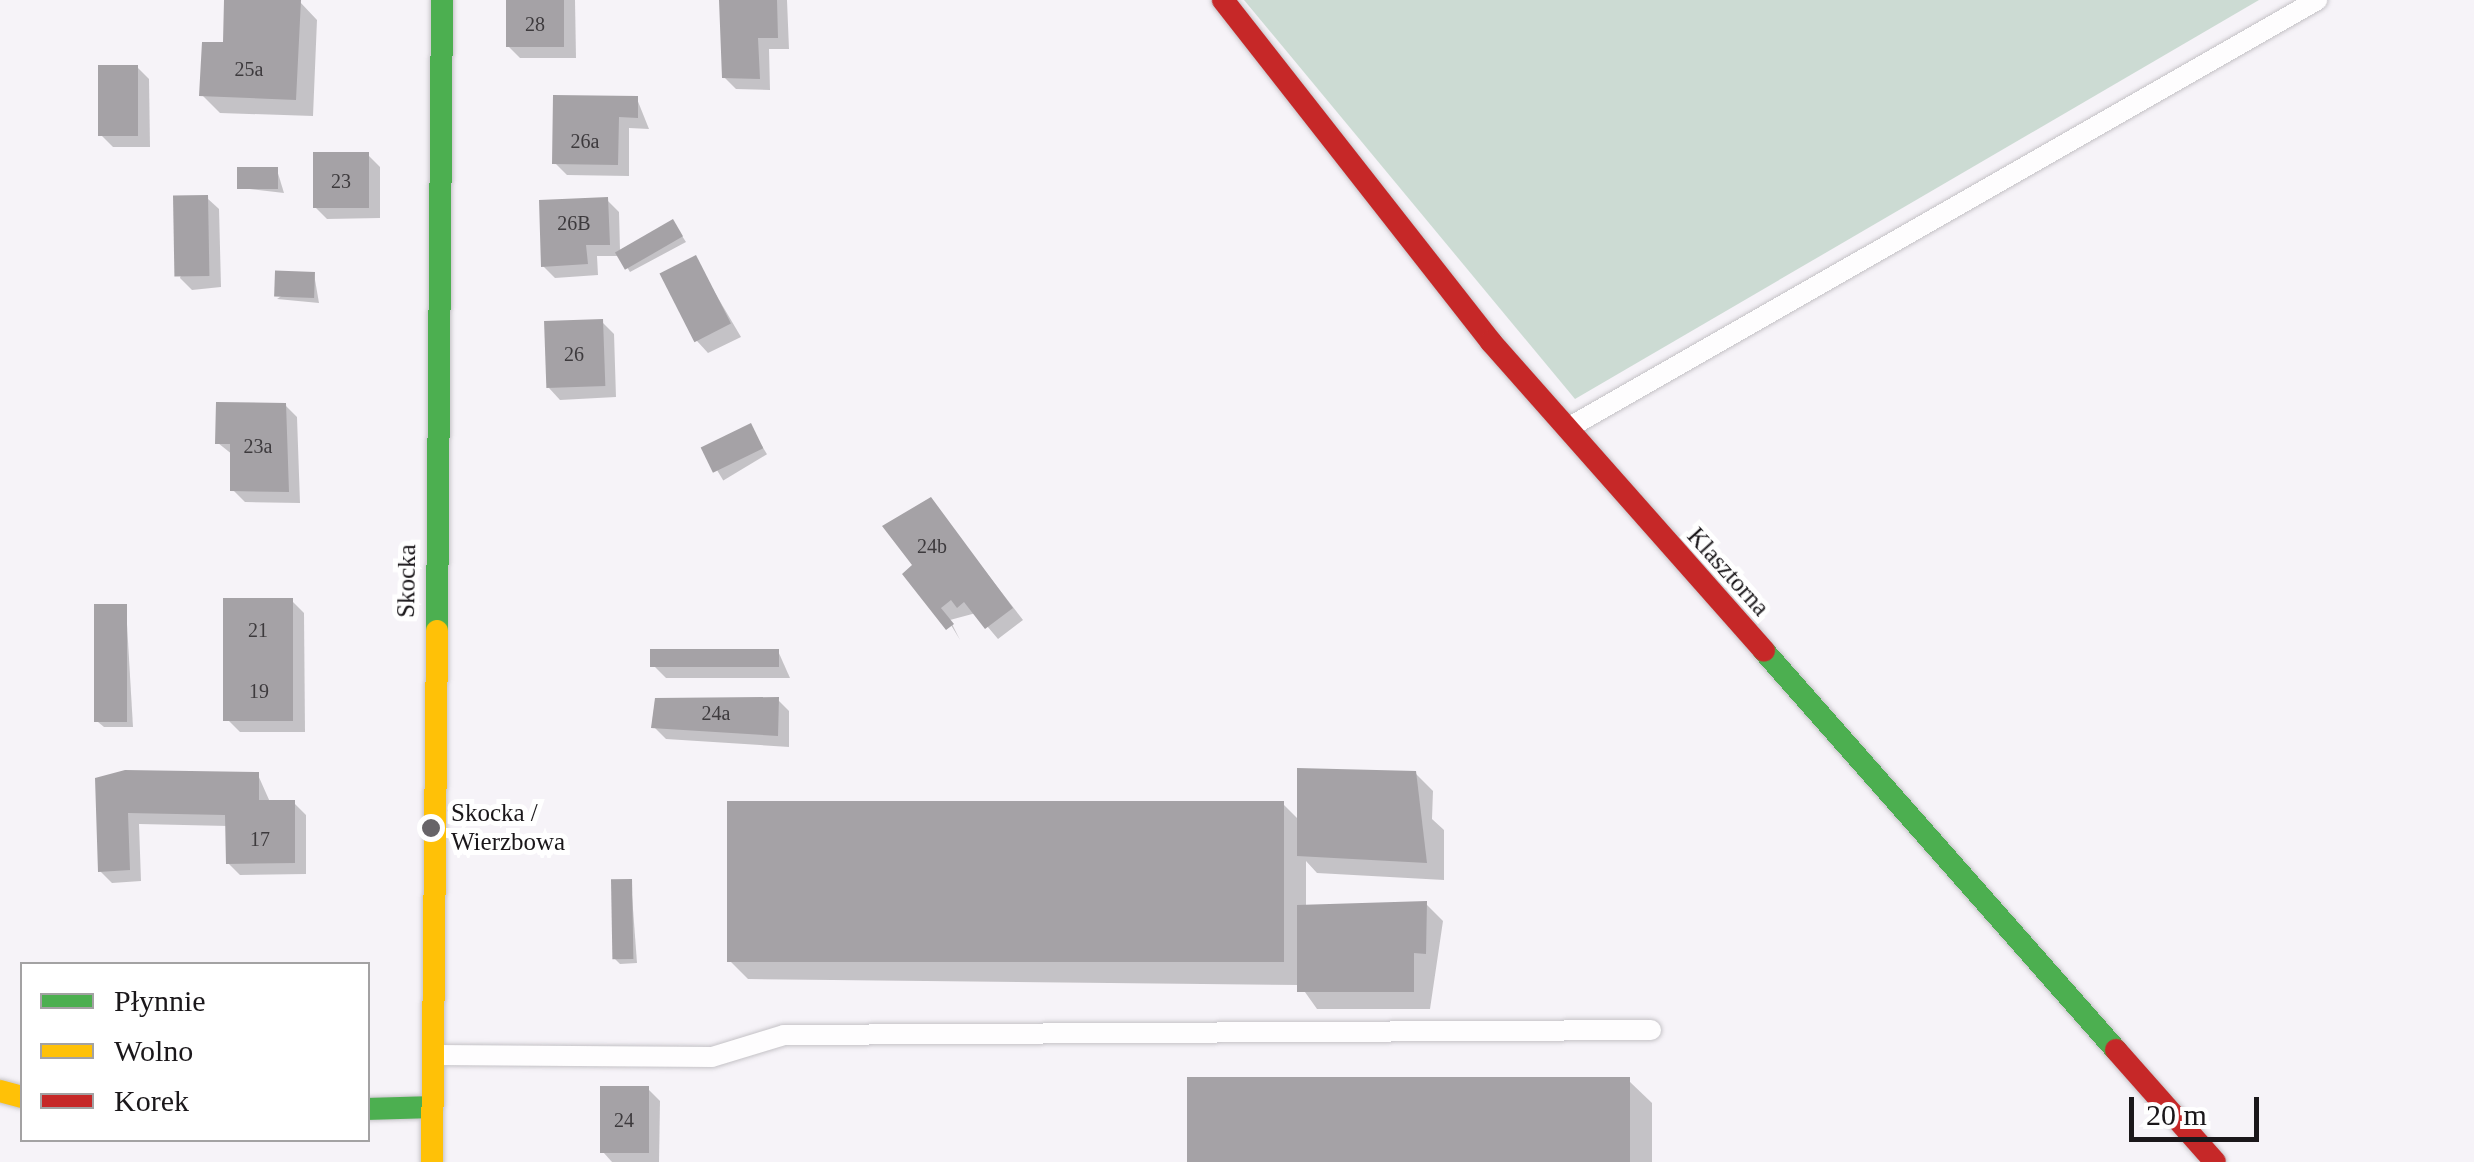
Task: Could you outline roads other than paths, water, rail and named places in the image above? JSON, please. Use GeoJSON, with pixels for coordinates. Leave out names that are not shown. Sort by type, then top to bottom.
{"type":"FeatureCollection","features":[{"type":"Feature","properties":{"kind":"street","name":"Skocka"},"geometry":{"type":"LineString","coordinates":[[432,1162],[442,0]]}},
{"type":"Feature","properties":{"kind":"street","name":"Klasztorna"},"geometry":{"type":"LineString","coordinates":[[1223,0],[1566,430],[2215,1162]]}},
{"type":"Feature","properties":{"kind":"street"},"geometry":{"type":"LineString","coordinates":[[370,1109],[432,1108]]}},
{"type":"Feature","properties":{"kind":"lane"},"geometry":{"type":"LineString","coordinates":[[1566,430],[2318,0]]}},
{"type":"Feature","properties":{"kind":"lane"},"geometry":{"type":"LineString","coordinates":[[431,1054],[712,1057],[784,1035],[1651,1030]]}},
{"type":"Feature","properties":{"kind":"place","name":"Skocka / Wierzbowa"},"geometry":{"type":"Point","coordinates":[431,828]}}]}
